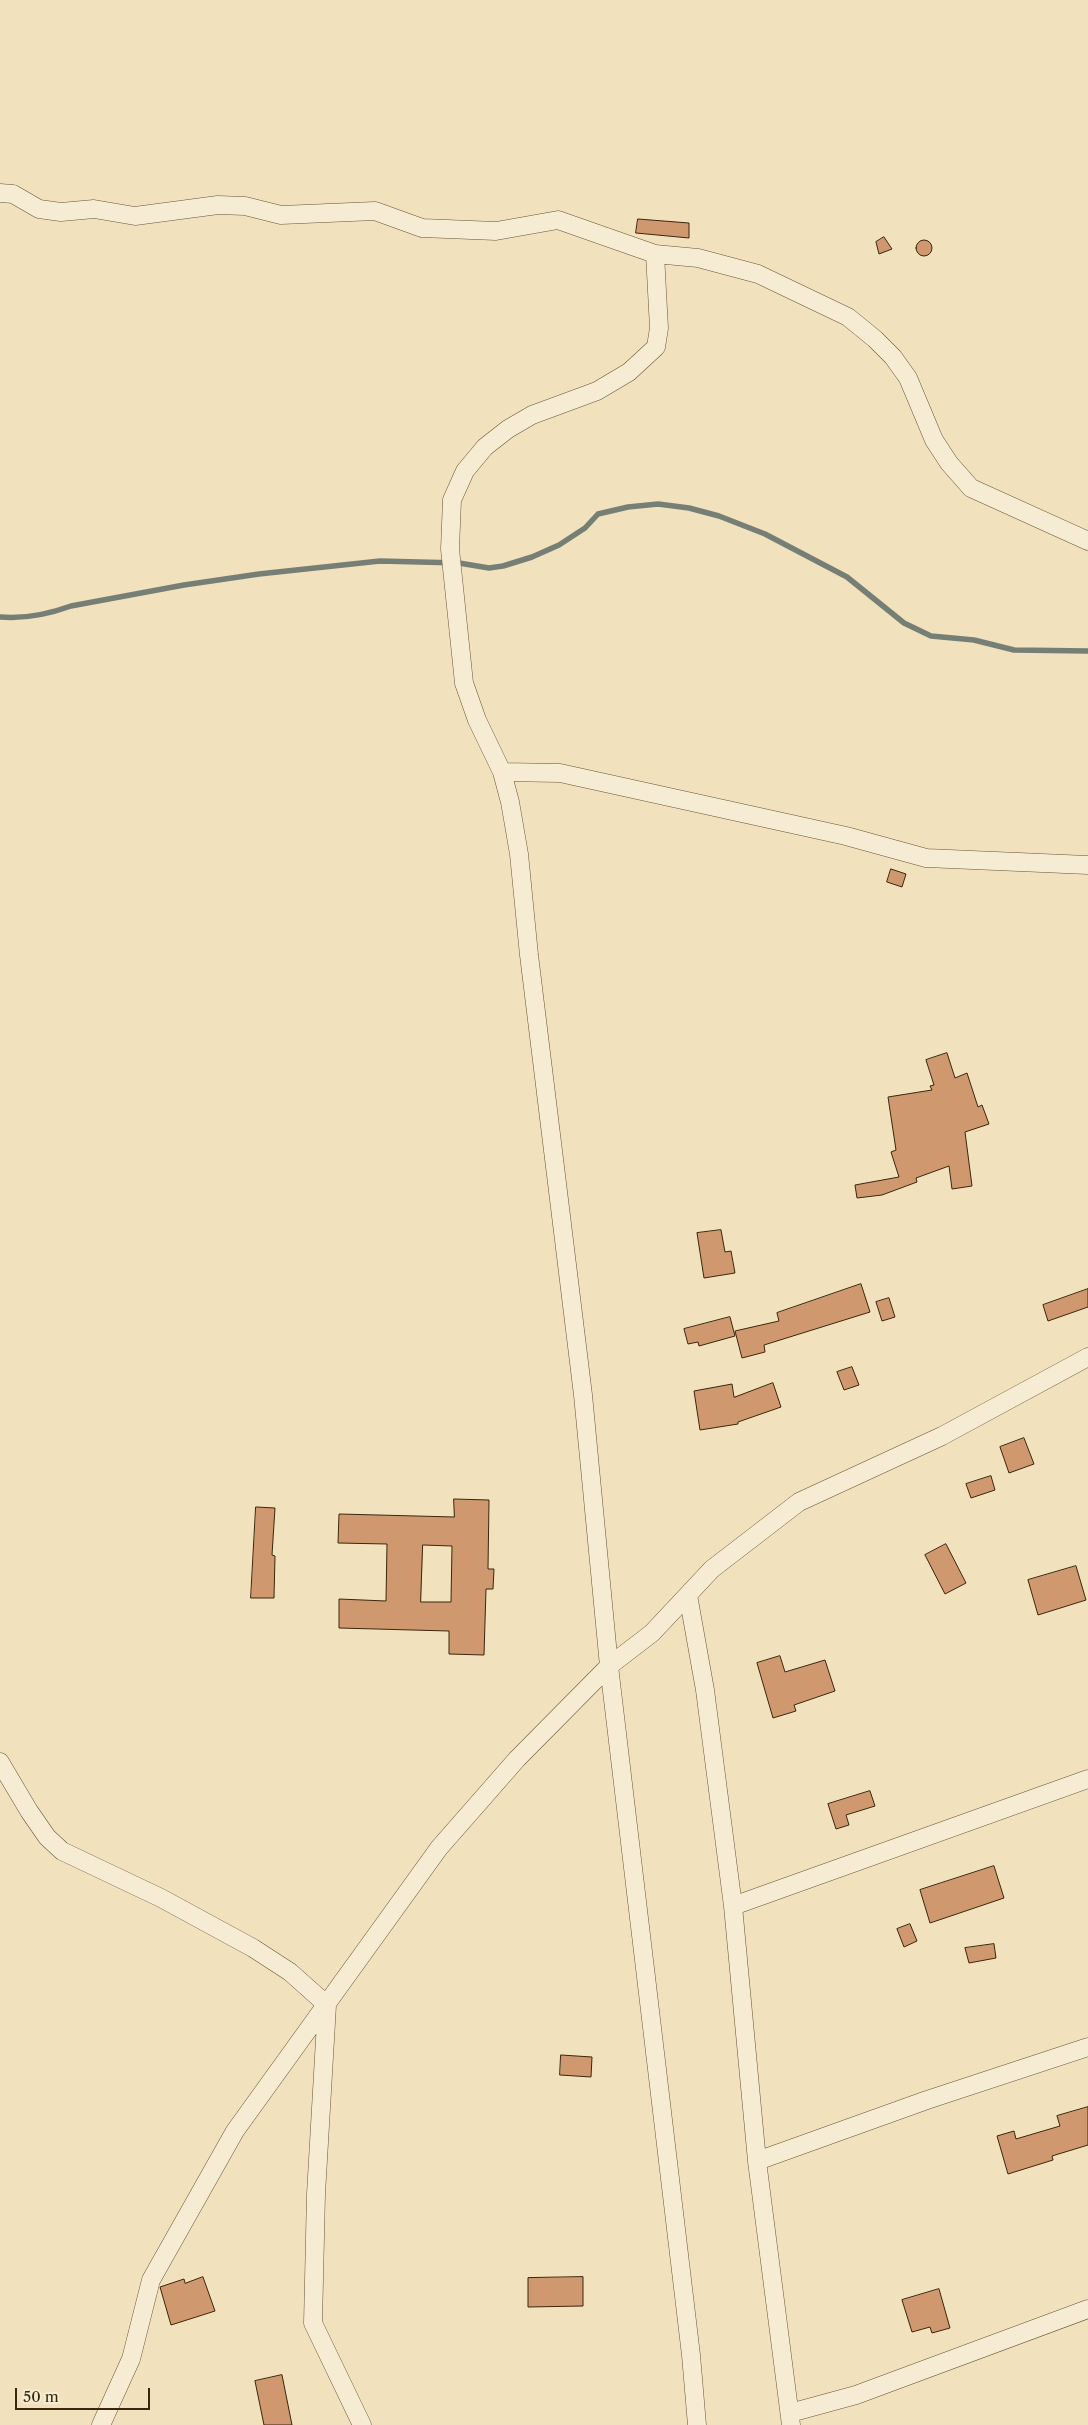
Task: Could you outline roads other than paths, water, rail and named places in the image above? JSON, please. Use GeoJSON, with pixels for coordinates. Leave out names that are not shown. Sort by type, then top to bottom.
{"type":"FeatureCollection","features":[{"type":"Feature","properties":{"kind":"street"},"geometry":{"type":"LineString","coordinates":[[0,193],[13,194],[39,209],[61,212],[94,209],[135,216],[218,205],[245,206],[281,215],[375,211],[422,228],[496,231],[558,220],[655,254],[698,258],[758,274],[848,317],[893,357],[908,378],[934,440],[949,463],[971,488],[1088,541]]}},
{"type":"Feature","properties":{"kind":"street"},"geometry":{"type":"LineString","coordinates":[[655,254],[659,328],[656,347],[629,372],[597,391],[532,415],[508,429],[485,447],[465,471],[452,500],[450,549],[464,683],[477,720],[502,772],[520,854],[528,955],[548,1100],[583,1395],[609,1666],[691,2355],[696,2425]]}},
{"type":"Feature","properties":{"kind":"street"},"geometry":{"type":"LineString","coordinates":[[502,772],[560,774],[836,834],[926,858],[1088,865]]}},
{"type":"Feature","properties":{"kind":"street"},"geometry":{"type":"LineString","coordinates":[[102,2425],[131,2359],[151,2280],[235,2131],[439,1848],[517,1759],[609,1666],[652,1633],[712,1569],[799,1502],[942,1436],[1088,1357]]}},
{"type":"Feature","properties":{"kind":"street"},"geometry":{"type":"LineString","coordinates":[[688,1595],[704,1690],[733,1906],[757,2161],[790,2419],[1088,2309]]}},
{"type":"Feature","properties":{"kind":"street"},"geometry":{"type":"LineString","coordinates":[[0,1762],[38,1824],[62,1851],[161,1898],[253,1948],[290,1972],[327,2005]]}},
{"type":"Feature","properties":{"kind":"street"},"geometry":{"type":"LineString","coordinates":[[733,1906],[1088,1779]]}},
{"type":"Feature","properties":{"kind":"street"},"geometry":{"type":"LineString","coordinates":[[327,2005],[316,2194],[313,2323],[362,2425]]}},
{"type":"Feature","properties":{"kind":"street"},"geometry":{"type":"LineString","coordinates":[[757,2161],[926,2100],[1088,2047]]}},
{"type":"Feature","properties":{"kind":"waterway"},"geometry":{"type":"LineString","coordinates":[[0,617],[36,615],[71,606],[184,585],[259,574],[380,561],[459,563],[489,568],[503,566],[532,557],[559,545],[585,528],[598,514],[628,507],[658,504],[689,508],[719,516],[765,534],[847,577],[904,623],[931,636],[974,640],[1014,650],[1088,651]]}}]}
